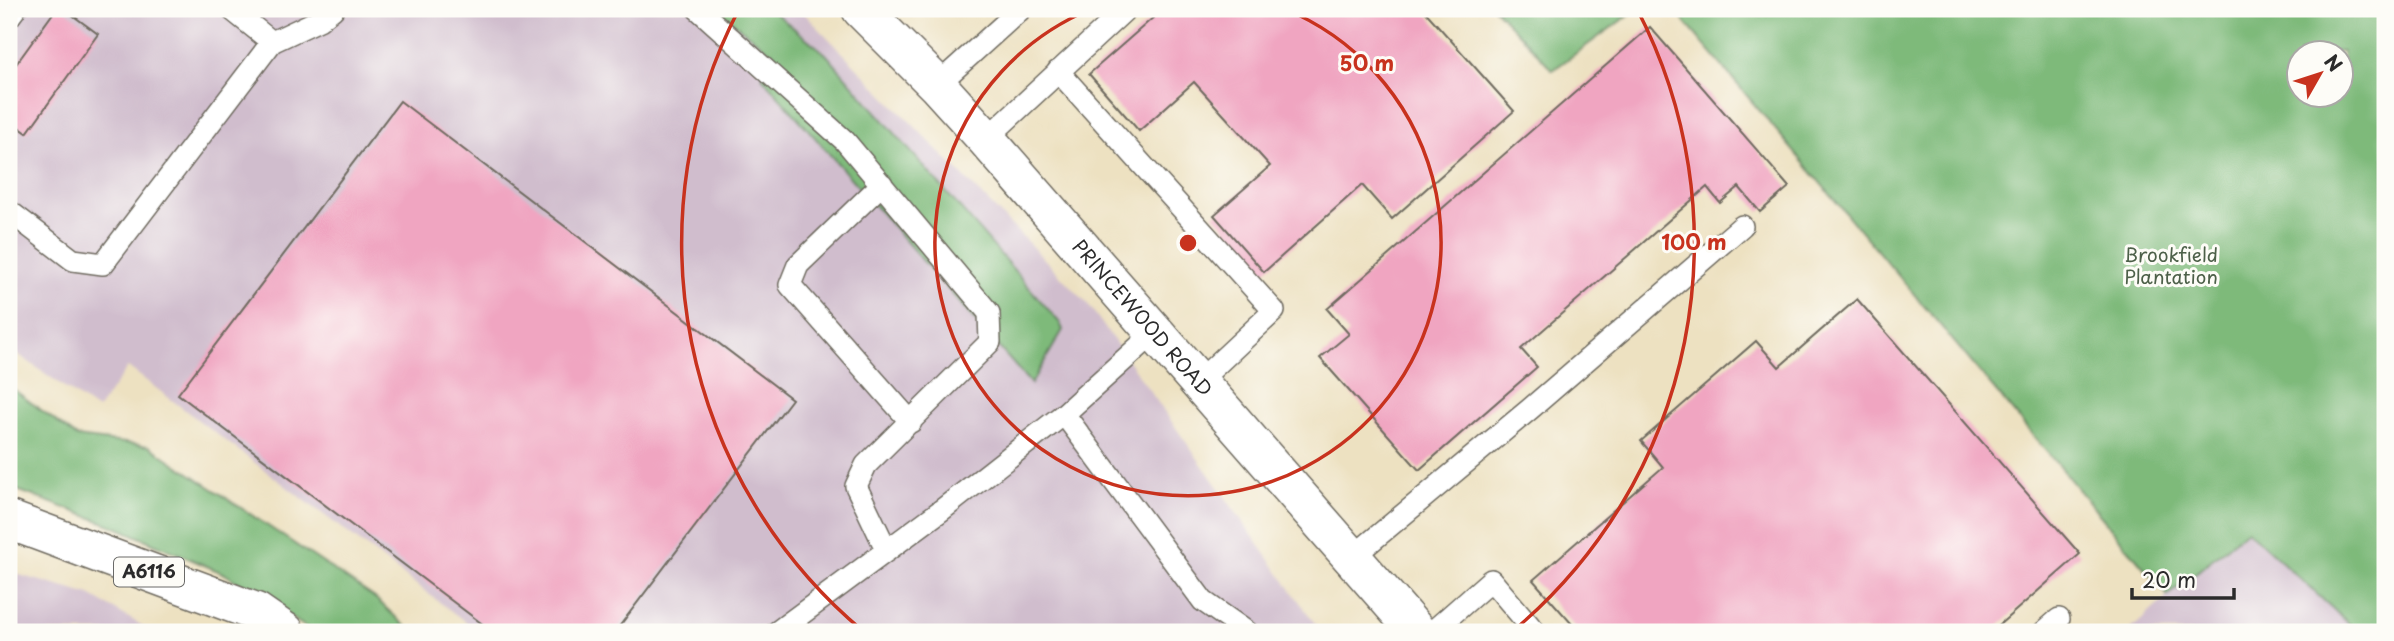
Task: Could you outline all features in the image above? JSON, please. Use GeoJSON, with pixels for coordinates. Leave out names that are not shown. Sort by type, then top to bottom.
{"type":"FeatureCollection","features":[{"type":"Feature","properties":{"kind":"street","name":"PRINCEWOOD ROAD"},"geometry":{"type":"LineString","coordinates":[[861,9],[937,85],[986,139],[1350,559],[1417,632]]}},
{"type":"Feature","properties":{"kind":"street","name":"A6116"},"geometry":{"type":"LineString","coordinates":[[9,520],[256,612],[285,632]]}},
{"type":"Feature","properties":{"kind":"lane"},"geometry":{"type":"LineString","coordinates":[[9,18],[15,9]]}},
{"type":"Feature","properties":{"kind":"lane"},"geometry":{"type":"LineString","coordinates":[[231,9],[272,41]]}},
{"type":"Feature","properties":{"kind":"lane"},"geometry":{"type":"LineString","coordinates":[[9,211],[73,260],[103,264],[272,41],[318,20],[333,9]]}},
{"type":"Feature","properties":{"kind":"lane"},"geometry":{"type":"LineString","coordinates":[[698,9],[845,141],[989,313],[990,342],[866,465],[856,486],[887,551]]}},
{"type":"Feature","properties":{"kind":"lane"},"geometry":{"type":"LineString","coordinates":[[986,139],[1126,9]]}},
{"type":"Feature","properties":{"kind":"lane"},"geometry":{"type":"LineString","coordinates":[[937,85],[1014,11]]}},
{"type":"Feature","properties":{"kind":"lane"},"geometry":{"type":"LineString","coordinates":[[1059,71],[1274,311],[1198,383]]}},
{"type":"Feature","properties":{"kind":"lane"},"geometry":{"type":"LineString","coordinates":[[881,184],[798,265],[790,285],[911,422]]}},
{"type":"Feature","properties":{"kind":"lane"},"geometry":{"type":"LineString","coordinates":[[1350,559],[1530,410],[1742,226]]}},
{"type":"Feature","properties":{"kind":"lane"},"geometry":{"type":"LineString","coordinates":[[777,632],[1064,414],[1154,333]]}},
{"type":"Feature","properties":{"kind":"lane"},"geometry":{"type":"LineString","coordinates":[[1064,414],[1203,601],[1247,632]]}},
{"type":"Feature","properties":{"kind":"lane"},"geometry":{"type":"LineString","coordinates":[[1432,632],[1491,580],[1535,632]]}},
{"type":"Feature","properties":{"kind":"shaded area"},"geometry":{"type":"Polygon","coordinates":[[[9,9],[800,9],[1088,304],[1321,632],[479,632],[128,367],[97,410],[9,348],[9,9]]]}},
{"type":"Feature","properties":{"kind":"shaded area"},"geometry":{"type":"Polygon","coordinates":[[[2247,530],[2358,632],[2128,632],[2168,596],[2247,530]]]}},
{"type":"Feature","properties":{"kind":"shaded area"},"geometry":{"type":"Polygon","coordinates":[[[9,572],[90,595],[153,632],[9,632],[9,572]]]}},
{"type":"Feature","properties":{"kind":"green space"},"geometry":{"type":"Polygon","coordinates":[[[716,9],[770,9],[826,54],[1060,323],[1063,330],[1031,384],[762,77],[777,57],[716,9]]]}},
{"type":"Feature","properties":{"kind":"green space"},"geometry":{"type":"Polygon","coordinates":[[[1495,9],[1637,9],[1553,70],[1495,9]]]}},
{"type":"Feature","properties":{"kind":"green space","name":"Brookfield Plantation"},"geometry":{"type":"Polygon","coordinates":[[[1674,9],[2385,9],[2385,632],[2358,632],[2247,530],[2168,596],[1674,9]]]}},
{"type":"Feature","properties":{"kind":"green space"},"geometry":{"type":"Polygon","coordinates":[[[9,386],[77,437],[149,446],[375,598],[412,632],[313,632],[225,574],[116,527],[9,487],[9,386]]]}},
{"type":"Feature","properties":{"kind":"building"},"geometry":{"type":"Polygon","coordinates":[[[56,9],[64,9],[98,34],[27,133],[9,120],[9,74],[56,9]]]}},
{"type":"Feature","properties":{"kind":"building"},"geometry":{"type":"Polygon","coordinates":[[[1163,9],[1203,9],[1206,12],[1209,9],[1423,9],[1514,111],[1392,219],[1362,185],[1264,272],[1214,215],[1270,166],[1194,82],[1139,131],[1089,74],[1163,9]]]}},
{"type":"Feature","properties":{"kind":"building"},"geometry":{"type":"Polygon","coordinates":[[[1650,27],[1789,187],[1760,212],[1739,187],[1720,203],[1707,187],[1521,349],[1537,367],[1419,470],[1320,358],[1349,334],[1327,309],[1650,27]]]}},
{"type":"Feature","properties":{"kind":"building"},"geometry":{"type":"Polygon","coordinates":[[[400,101],[792,399],[615,632],[493,632],[178,394],[400,101]]]}},
{"type":"Feature","properties":{"kind":"building"},"geometry":{"type":"Polygon","coordinates":[[[1857,299],[2080,554],[1991,632],[1579,632],[1533,580],[1663,467],[1641,441],[1756,341],[1779,367],[1857,299]]]}}]}
